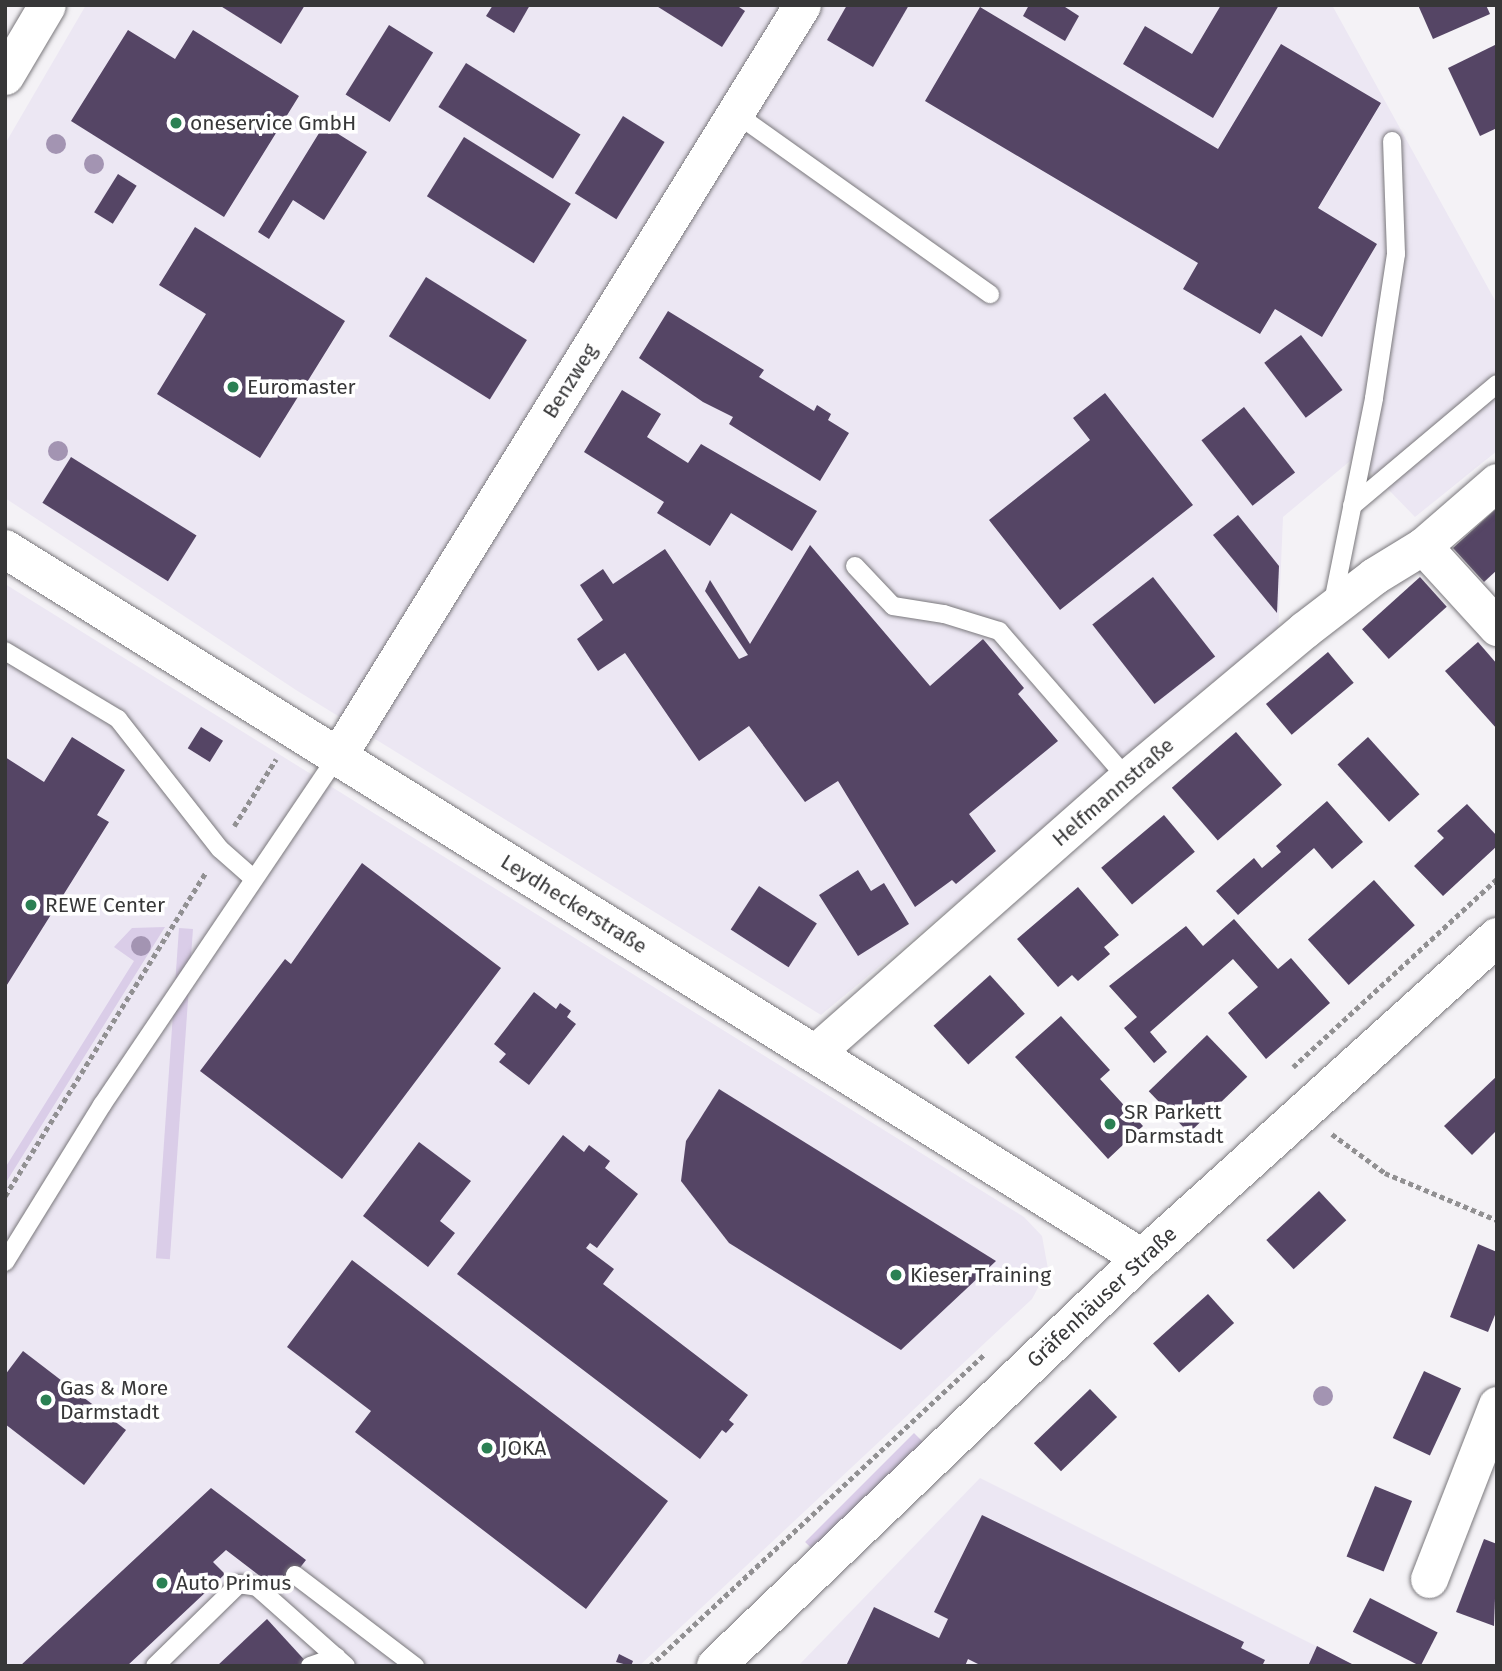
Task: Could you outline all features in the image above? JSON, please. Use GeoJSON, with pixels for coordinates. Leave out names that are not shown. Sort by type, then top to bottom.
{"type":"FeatureCollection","features":[{"type":"Feature","properties":{"kind":"street"},"geometry":{"type":"LineString","coordinates":[[5,76],[47,5]]}},
{"type":"Feature","properties":{"kind":"street","name":"Benzweg"},"geometry":{"type":"LineString","coordinates":[[337,757],[803,5]]}},
{"type":"Feature","properties":{"kind":"street","name":"Helfmannstraße"},"geometry":{"type":"LineString","coordinates":[[815,1053],[1127,778],[1332,609],[1374,576],[1423,546],[1497,482]]}},
{"type":"Feature","properties":{"kind":"street"},"geometry":{"type":"LineString","coordinates":[[1423,546],[1497,626]]}},
{"type":"Feature","properties":{"kind":"street","name":"Leydheckerstraße"},"geometry":{"type":"LineString","coordinates":[[5,549],[1142,1258]]}},
{"type":"Feature","properties":{"kind":"street","name":"Gräfenhäuser Straße"},"geometry":{"type":"LineString","coordinates":[[716,1666],[1142,1258],[1497,937]]}},
{"type":"Feature","properties":{"kind":"street"},"geometry":{"type":"LineString","coordinates":[[1429,1579],[1497,1405]]}},
{"type":"Feature","properties":{"kind":"lane"},"geometry":{"type":"LineString","coordinates":[[735,113],[990,294]]}},
{"type":"Feature","properties":{"kind":"lane"},"geometry":{"type":"LineString","coordinates":[[1332,609],[1396,254],[1392,141]]}},
{"type":"Feature","properties":{"kind":"lane"},"geometry":{"type":"LineString","coordinates":[[1352,506],[1497,384]]}},
{"type":"Feature","properties":{"kind":"lane"},"geometry":{"type":"LineString","coordinates":[[855,566],[893,606],[944,614],[999,631],[1127,778]]}},
{"type":"Feature","properties":{"kind":"lane"},"geometry":{"type":"LineString","coordinates":[[5,651],[118,719],[220,849],[254,879]]}},
{"type":"Feature","properties":{"kind":"lane"},"geometry":{"type":"LineString","coordinates":[[5,1262],[102,1105],[337,757]]}},
{"type":"Feature","properties":{"kind":"lane"},"geometry":{"type":"LineString","coordinates":[[295,1575],[415,1666]]}},
{"type":"Feature","properties":{"kind":"lane"},"geometry":{"type":"LineString","coordinates":[[155,1666],[239,1584],[257,1587],[341,1661]]}},
{"type":"Feature","properties":{"kind":"lane"},"geometry":{"type":"LineString","coordinates":[[310,1665],[341,1661]]}},
{"type":"Feature","properties":{"kind":"path"},"geometry":{"type":"LineString","coordinates":[[5,1196],[282,749]]}},
{"type":"Feature","properties":{"kind":"path"},"geometry":{"type":"LineString","coordinates":[[1283,1076],[1497,879]]}},
{"type":"Feature","properties":{"kind":"path"},"geometry":{"type":"LineString","coordinates":[[1306,1110],[1385,1173],[1497,1220]]}},
{"type":"Feature","properties":{"kind":"path"},"geometry":{"type":"LineString","coordinates":[[650,1666],[993,1345]]}},
{"type":"Feature","properties":{"kind":"shaded area"},"geometry":{"type":"Polygon","coordinates":[[[86,5],[1332,5],[1497,304],[1497,451],[1415,517],[1356,456],[1283,517],[1278,636],[821,1015],[296,690],[5,498],[5,144],[86,5]]]}},
{"type":"Feature","properties":{"kind":"shaded area"},"geometry":{"type":"Polygon","coordinates":[[[5,584],[1024,1217],[1042,1236],[1048,1269],[1032,1299],[639,1666],[5,1666],[5,584]]]}},
{"type":"Feature","properties":{"kind":"shaded area"},"geometry":{"type":"Polygon","coordinates":[[[165,927],[5,1184],[5,1168],[134,961],[114,947],[132,928],[165,927]]]}},
{"type":"Feature","properties":{"kind":"shaded area"},"geometry":{"type":"Polygon","coordinates":[[[179,928],[193,929],[170,1259],[156,1258],[179,928]]]}},
{"type":"Feature","properties":{"kind":"shaded area"},"geometry":{"type":"Polygon","coordinates":[[[914,1433],[923,1442],[814,1551],[805,1542],[914,1433]]]}},
{"type":"Feature","properties":{"kind":"shaded area"},"geometry":{"type":"Polygon","coordinates":[[[980,1478],[1356,1666],[798,1666],[980,1478]]]}},
{"type":"Feature","properties":{"kind":"building"},"geometry":{"type":"Polygon","coordinates":[[[219,5],[305,5],[281,44],[219,5]]]}},
{"type":"Feature","properties":{"kind":"building"},"geometry":{"type":"Polygon","coordinates":[[[493,5],[530,5],[514,33],[486,16],[493,5]]]}},
{"type":"Feature","properties":{"kind":"building"},"geometry":{"type":"Polygon","coordinates":[[[655,5],[736,5],[745,11],[722,47],[655,5]]]}},
{"type":"Feature","properties":{"kind":"building"},"geometry":{"type":"Polygon","coordinates":[[[847,5],[909,5],[873,67],[827,40],[847,5]]]}},
{"type":"Feature","properties":{"kind":"building"},"geometry":{"type":"Polygon","coordinates":[[[1029,5],[1062,5],[1079,16],[1065,41],[1023,16],[1029,5]]]}},
{"type":"Feature","properties":{"kind":"building"},"geometry":{"type":"Polygon","coordinates":[[[1221,5],[1279,5],[1213,118],[1123,64],[1145,26],[1192,54],[1221,5]]]}},
{"type":"Feature","properties":{"kind":"building"},"geometry":{"type":"Polygon","coordinates":[[[1418,5],[1486,5],[1490,14],[1433,39],[1418,5]]]}},
{"type":"Feature","properties":{"kind":"building"},"geometry":{"type":"Polygon","coordinates":[[[980,7],[1218,149],[1281,44],[1381,103],[1318,208],[1377,244],[1322,337],[1275,309],[1260,334],[1183,289],[1198,263],[925,101],[980,7]]]}},
{"type":"Feature","properties":{"kind":"building"},"geometry":{"type":"Polygon","coordinates":[[[389,25],[433,53],[390,122],[346,95],[389,25]]]}},
{"type":"Feature","properties":{"kind":"building","name":"oneservice GmbH"},"geometry":{"type":"Polygon","coordinates":[[[128,30],[175,59],[193,30],[299,96],[224,217],[71,121],[128,30]]]}},
{"type":"Feature","properties":{"kind":"building"},"geometry":{"type":"Polygon","coordinates":[[[1497,44],[1497,128],[1480,136],[1448,68],[1497,44]]]}},
{"type":"Feature","properties":{"kind":"building"},"geometry":{"type":"Polygon","coordinates":[[[466,63],[580,135],[553,179],[438,107],[466,63]]]}},
{"type":"Feature","properties":{"kind":"building"},"geometry":{"type":"Polygon","coordinates":[[[623,116],[665,142],[616,219],[575,193],[623,116]]]}},
{"type":"Feature","properties":{"kind":"building"},"geometry":{"type":"Polygon","coordinates":[[[324,125],[367,152],[324,220],[293,200],[269,239],[258,232],[324,125]]]}},
{"type":"Feature","properties":{"kind":"building"},"geometry":{"type":"Polygon","coordinates":[[[464,137],[571,204],[534,263],[427,196],[464,137]]]}},
{"type":"Feature","properties":{"kind":"building"},"geometry":{"type":"Polygon","coordinates":[[[118,174],[137,186],[113,224],[94,212],[118,174]]]}},
{"type":"Feature","properties":{"kind":"building"},"geometry":{"type":"Polygon","coordinates":[[[195,227],[345,321],[260,458],[157,394],[206,314],[159,285],[195,227]]]}},
{"type":"Feature","properties":{"kind":"building"},"geometry":{"type":"Polygon","coordinates":[[[426,277],[527,340],[490,399],[389,336],[426,277]]]}},
{"type":"Feature","properties":{"kind":"building"},"geometry":{"type":"Polygon","coordinates":[[[668,311],[764,370],[759,377],[814,411],[817,405],[831,414],[828,420],[849,433],[820,481],[729,424],[733,417],[703,402],[639,358],[668,311]]]}},
{"type":"Feature","properties":{"kind":"building"},"geometry":{"type":"Polygon","coordinates":[[[1301,335],[1343,390],[1306,418],[1264,363],[1301,335]]]}},
{"type":"Feature","properties":{"kind":"building"},"geometry":{"type":"Polygon","coordinates":[[[622,390],[661,414],[647,437],[688,463],[701,444],[817,511],[792,551],[731,513],[710,546],[657,513],[664,502],[584,452],[622,390]]]}},
{"type":"Feature","properties":{"kind":"building"},"geometry":{"type":"Polygon","coordinates":[[[1105,393],[1193,505],[1060,610],[989,520],[1090,440],[1073,418],[1105,393]]]}},
{"type":"Feature","properties":{"kind":"building"},"geometry":{"type":"Polygon","coordinates":[[[1244,407],[1295,472],[1253,506],[1201,440],[1244,407]]]}},
{"type":"Feature","properties":{"kind":"building"},"geometry":{"type":"Polygon","coordinates":[[[71,457],[197,535],[168,581],[42,503],[71,457]]]}},
{"type":"Feature","properties":{"kind":"building"},"geometry":{"type":"Polygon","coordinates":[[[1497,508],[1497,570],[1484,582],[1453,548],[1497,508]]]}},
{"type":"Feature","properties":{"kind":"building"},"geometry":{"type":"Polygon","coordinates":[[[1238,515],[1279,566],[1277,613],[1213,535],[1238,515]]]}},
{"type":"Feature","properties":{"kind":"building"},"geometry":{"type":"Polygon","coordinates":[[[810,545],[930,686],[983,639],[1024,688],[1018,694],[1058,741],[969,814],[996,851],[956,884],[952,880],[915,907],[838,781],[805,802],[749,726],[699,761],[625,653],[598,671],[577,639],[603,620],[580,585],[603,569],[613,584],[665,549],[739,659],[748,655],[705,591],[710,580],[750,644],[810,545]]]}},
{"type":"Feature","properties":{"kind":"building"},"geometry":{"type":"Polygon","coordinates":[[[1153,577],[1215,657],[1155,704],[1092,624],[1153,577]]]}},
{"type":"Feature","properties":{"kind":"building"},"geometry":{"type":"Polygon","coordinates":[[[1420,577],[1447,607],[1389,659],[1362,629],[1420,577]]]}},
{"type":"Feature","properties":{"kind":"building"},"geometry":{"type":"Polygon","coordinates":[[[1478,642],[1497,664],[1497,729],[1445,671],[1478,642]]]}},
{"type":"Feature","properties":{"kind":"building"},"geometry":{"type":"Polygon","coordinates":[[[1328,652],[1354,683],[1292,735],[1266,704],[1328,652]]]}},
{"type":"Feature","properties":{"kind":"building"},"geometry":{"type":"Polygon","coordinates":[[[201,727],[223,741],[210,762],[188,748],[201,727]]]}},
{"type":"Feature","properties":{"kind":"building"},"geometry":{"type":"Polygon","coordinates":[[[1236,732],[1282,785],[1218,841],[1172,788],[1236,732]]]}},
{"type":"Feature","properties":{"kind":"building","name":"REWE Center"},"geometry":{"type":"Polygon","coordinates":[[[72,737],[125,770],[97,815],[109,822],[5,988],[5,757],[44,782],[72,737]]]}},
{"type":"Feature","properties":{"kind":"building"},"geometry":{"type":"Polygon","coordinates":[[[1368,737],[1420,794],[1389,822],[1338,764],[1368,737]]]}},
{"type":"Feature","properties":{"kind":"building"},"geometry":{"type":"Polygon","coordinates":[[[1327,801],[1363,842],[1332,869],[1314,848],[1238,915],[1216,891],[1254,858],[1262,868],[1281,852],[1276,846],[1327,801]]]}},
{"type":"Feature","properties":{"kind":"building"},"geometry":{"type":"Polygon","coordinates":[[[1467,804],[1497,836],[1497,846],[1443,896],[1414,866],[1444,838],[1437,831],[1467,804]]]}},
{"type":"Feature","properties":{"kind":"building"},"geometry":{"type":"Polygon","coordinates":[[[1164,815],[1195,852],[1132,904],[1101,868],[1164,815]]]}},
{"type":"Feature","properties":{"kind":"building"},"geometry":{"type":"Polygon","coordinates":[[[362,863],[501,968],[342,1179],[200,1071],[285,959],[291,964],[362,863]]]}},
{"type":"Feature","properties":{"kind":"building"},"geometry":{"type":"Polygon","coordinates":[[[858,870],[871,891],[884,883],[909,924],[858,956],[819,895],[858,870]]]}},
{"type":"Feature","properties":{"kind":"building"},"geometry":{"type":"Polygon","coordinates":[[[1374,880],[1415,925],[1349,985],[1308,940],[1374,880]]]}},
{"type":"Feature","properties":{"kind":"building"},"geometry":{"type":"Polygon","coordinates":[[[759,886],[817,924],[789,967],[731,930],[759,886]]]}},
{"type":"Feature","properties":{"kind":"building"},"geometry":{"type":"Polygon","coordinates":[[[1078,887],[1119,935],[1104,947],[1110,954],[1078,981],[1072,975],[1058,987],[1017,939],[1078,887]]]}},
{"type":"Feature","properties":{"kind":"building"},"geometry":{"type":"Polygon","coordinates":[[[1234,919],[1278,969],[1291,958],[1330,1003],[1266,1059],[1228,1013],[1258,987],[1233,959],[1150,1032],[1167,1052],[1154,1063],[1124,1028],[1137,1017],[1109,986],[1186,926],[1203,946],[1234,919]]]}},
{"type":"Feature","properties":{"kind":"building"},"geometry":{"type":"Polygon","coordinates":[[[990,975],[1025,1014],[968,1064],[934,1026],[990,975]]]}},
{"type":"Feature","properties":{"kind":"building"},"geometry":{"type":"Polygon","coordinates":[[[534,992],[556,1009],[560,1003],[571,1011],[567,1017],[576,1024],[529,1085],[499,1062],[506,1054],[494,1044],[534,992]]]}},
{"type":"Feature","properties":{"kind":"building"},"geometry":{"type":"Polygon","coordinates":[[[1061,1016],[1110,1070],[1100,1079],[1143,1126],[1108,1159],[1015,1057],[1061,1016]]]}},
{"type":"Feature","properties":{"kind":"building"},"geometry":{"type":"Polygon","coordinates":[[[1207,1035],[1247,1077],[1189,1133],[1149,1091],[1207,1035]]]}},
{"type":"Feature","properties":{"kind":"building"},"geometry":{"type":"Polygon","coordinates":[[[1497,1076],[1497,1130],[1472,1155],[1444,1126],[1497,1076]]]}},
{"type":"Feature","properties":{"kind":"building"},"geometry":{"type":"Polygon","coordinates":[[[719,1089],[996,1261],[901,1350],[729,1243],[681,1181],[686,1141],[719,1089]]]}},
{"type":"Feature","properties":{"kind":"building"},"geometry":{"type":"Polygon","coordinates":[[[563,1135],[584,1152],[589,1145],[610,1161],[605,1168],[638,1194],[597,1248],[590,1243],[586,1248],[614,1269],[603,1284],[748,1395],[729,1420],[734,1424],[726,1433],[722,1430],[700,1459],[457,1274],[563,1135]]]}},
{"type":"Feature","properties":{"kind":"building"},"geometry":{"type":"Polygon","coordinates":[[[419,1142],[471,1181],[440,1221],[455,1233],[428,1267],[363,1216],[419,1142]]]}},
{"type":"Feature","properties":{"kind":"building"},"geometry":{"type":"Polygon","coordinates":[[[1319,1191],[1346,1220],[1294,1269],[1266,1240],[1319,1191]]]}},
{"type":"Feature","properties":{"kind":"building"},"geometry":{"type":"Polygon","coordinates":[[[1478,1244],[1497,1252],[1497,1310],[1488,1332],[1450,1317],[1478,1244]]]}},
{"type":"Feature","properties":{"kind":"building","name":"JOKA"},"geometry":{"type":"Polygon","coordinates":[[[352,1260],[668,1501],[586,1609],[355,1432],[371,1411],[287,1347],[352,1260]]]}},
{"type":"Feature","properties":{"kind":"building"},"geometry":{"type":"Polygon","coordinates":[[[1208,1294],[1234,1323],[1179,1372],[1153,1344],[1208,1294]]]}},
{"type":"Feature","properties":{"kind":"building","name":"Gas & More Darmstadt"},"geometry":{"type":"Polygon","coordinates":[[[23,1351],[126,1430],[84,1485],[5,1424],[5,1375],[23,1351]]]}},
{"type":"Feature","properties":{"kind":"building"},"geometry":{"type":"Polygon","coordinates":[[[1424,1371],[1461,1388],[1430,1455],[1393,1438],[1424,1371]]]}},
{"type":"Feature","properties":{"kind":"building"},"geometry":{"type":"Polygon","coordinates":[[[1090,1389],[1117,1417],[1061,1471],[1034,1443],[1090,1389]]]}},
{"type":"Feature","properties":{"kind":"building"},"geometry":{"type":"Polygon","coordinates":[[[1375,1486],[1412,1501],[1384,1571],[1347,1556],[1375,1486]]]}},
{"type":"Feature","properties":{"kind":"building","name":"Auto Primus"},"geometry":{"type":"Polygon","coordinates":[[[211,1488],[306,1560],[281,1592],[226,1550],[213,1562],[225,1574],[127,1666],[20,1666],[211,1488]]]}},
{"type":"Feature","properties":{"kind":"building"},"geometry":{"type":"Polygon","coordinates":[[[982,1515],[1244,1642],[1241,1648],[1265,1660],[1262,1666],[982,1666],[968,1659],[965,1666],[846,1666],[874,1607],[939,1638],[948,1619],[934,1612],[982,1515]]]}},
{"type":"Feature","properties":{"kind":"building"},"geometry":{"type":"Polygon","coordinates":[[[1484,1539],[1497,1544],[1494,1626],[1456,1612],[1484,1539]]]}},
{"type":"Feature","properties":{"kind":"building"},"geometry":{"type":"Polygon","coordinates":[[[1370,1598],[1438,1633],[1420,1666],[1353,1632],[1370,1598]]]}},
{"type":"Feature","properties":{"kind":"building"},"geometry":{"type":"Polygon","coordinates":[[[267,1619],[310,1666],[217,1666],[267,1619]]]}},
{"type":"Feature","properties":{"kind":"building"},"geometry":{"type":"Polygon","coordinates":[[[1317,1646],[1346,1661],[1356,1666],[1308,1666],[1317,1646]]]}},
{"type":"Feature","properties":{"kind":"building"},"geometry":{"type":"Polygon","coordinates":[[[619,1654],[633,1661],[631,1666],[616,1662],[619,1654]]]}},
{"type":"Feature","properties":{"kind":"place","name":"oneservice GmbH"},"geometry":{"type":"Point","coordinates":[176,123]}},
{"type":"Feature","properties":{"kind":"place","name":"Euromaster"},"geometry":{"type":"Point","coordinates":[233,387]}},
{"type":"Feature","properties":{"kind":"place","name":"REWE Center"},"geometry":{"type":"Point","coordinates":[31,905]}},
{"type":"Feature","properties":{"kind":"place","name":"SR Parkett Darmstadt"},"geometry":{"type":"Point","coordinates":[1110,1124]}},
{"type":"Feature","properties":{"kind":"place","name":"Kieser Training"},"geometry":{"type":"Point","coordinates":[896,1275]}},
{"type":"Feature","properties":{"kind":"place","name":"Gas & More Darmstadt"},"geometry":{"type":"Point","coordinates":[46,1400]}},
{"type":"Feature","properties":{"kind":"place","name":"JOKA"},"geometry":{"type":"Point","coordinates":[487,1448]}},
{"type":"Feature","properties":{"kind":"place","name":"Auto Primus"},"geometry":{"type":"Point","coordinates":[162,1583]}}]}
